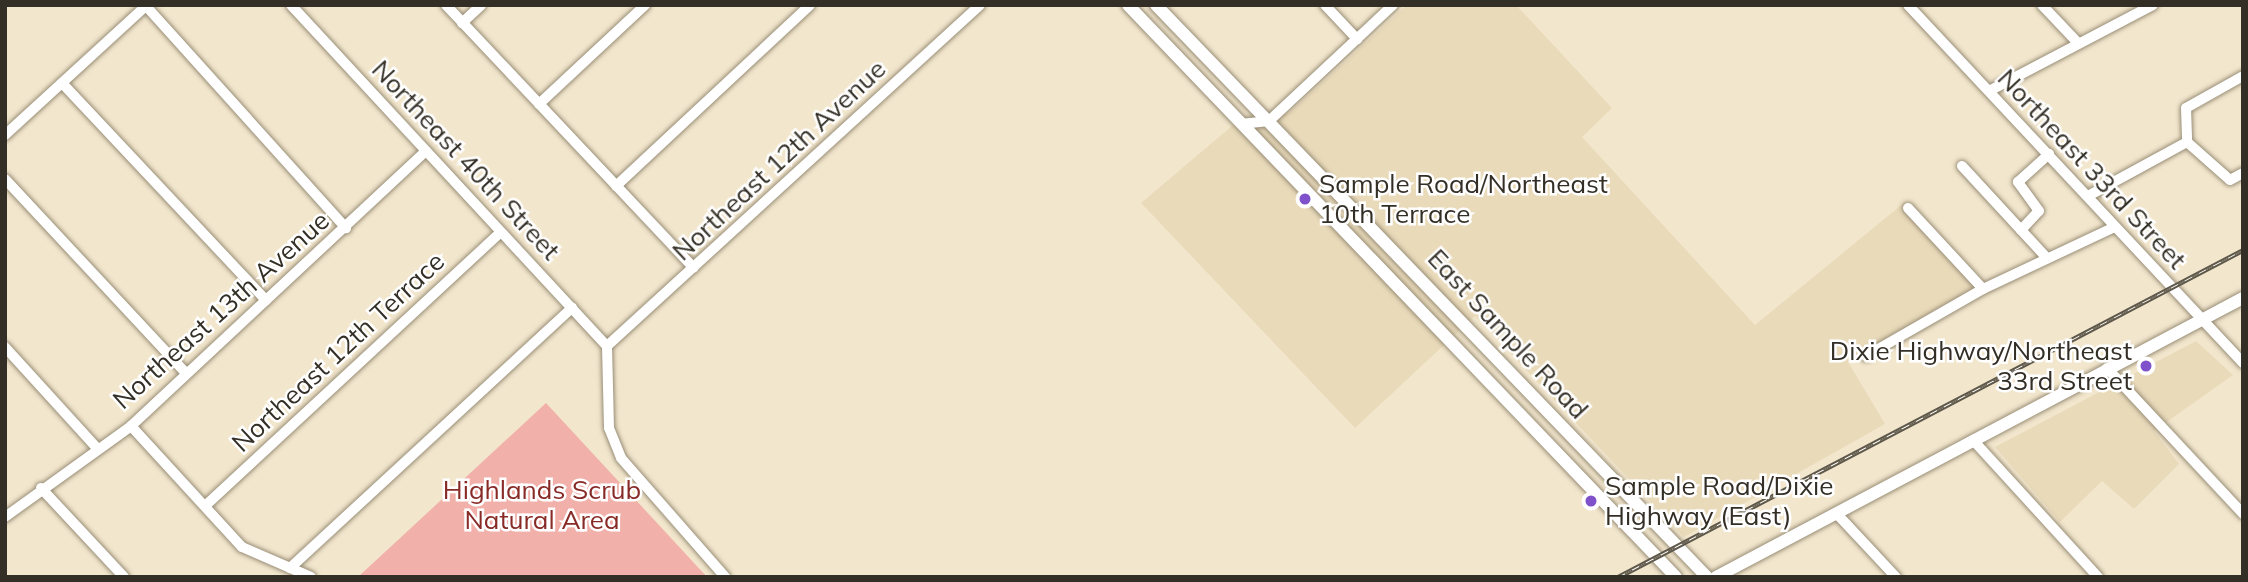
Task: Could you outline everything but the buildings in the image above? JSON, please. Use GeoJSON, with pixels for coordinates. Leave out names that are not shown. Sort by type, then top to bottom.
{"type":"FeatureCollection","features":[{"type":"Feature","properties":{"kind":"main road","name":"East Sample Road"},"geometry":{"type":"LineString","coordinates":[[1128,5],[1676,577]]}},
{"type":"Feature","properties":{"kind":"main road","name":"East Sample Road"},"geometry":{"type":"LineString","coordinates":[[1156,5],[1290,141],[1707,577]]}},
{"type":"Feature","properties":{"kind":"main road"},"geometry":{"type":"LineString","coordinates":[[1261,143],[1290,141]]}},
{"type":"Feature","properties":{"kind":"main road"},"geometry":{"type":"LineString","coordinates":[[1716,577],[2243,298]]}},
{"type":"Feature","properties":{"kind":"main road"},"geometry":{"type":"LineString","coordinates":[[1479,369],[1513,373]]}},
{"type":"Feature","properties":{"kind":"street","name":"Northeast 40th Street"},"geometry":{"type":"LineString","coordinates":[[291,5],[607,346]]}},
{"type":"Feature","properties":{"kind":"street"},"geometry":{"type":"LineString","coordinates":[[446,5],[694,268]]}},
{"type":"Feature","properties":{"kind":"street"},"geometry":{"type":"LineString","coordinates":[[462,23],[481,5]]}},
{"type":"Feature","properties":{"kind":"street"},"geometry":{"type":"LineString","coordinates":[[538,104],[645,5]]}},
{"type":"Feature","properties":{"kind":"street"},"geometry":{"type":"LineString","coordinates":[[616,186],[810,5]]}},
{"type":"Feature","properties":{"kind":"street","name":"Northeast 12th Avenue"},"geometry":{"type":"LineString","coordinates":[[607,346],[980,5]]}},
{"type":"Feature","properties":{"kind":"street"},"geometry":{"type":"LineString","coordinates":[[1325,5],[1357,39]]}},
{"type":"Feature","properties":{"kind":"street"},"geometry":{"type":"LineString","coordinates":[[1241,124],[1269,121],[1393,5]]}},
{"type":"Feature","properties":{"kind":"street","name":"Northeast 33rd Street"},"geometry":{"type":"LineString","coordinates":[[1908,5],[2243,363]]}},
{"type":"Feature","properties":{"kind":"street"},"geometry":{"type":"LineString","coordinates":[[2042,5],[2078,43]]}},
{"type":"Feature","properties":{"kind":"street"},"geometry":{"type":"LineString","coordinates":[[1989,92],[2152,5]]}},
{"type":"Feature","properties":{"kind":"street"},"geometry":{"type":"LineString","coordinates":[[5,135],[146,6],[346,228]]}},
{"type":"Feature","properties":{"kind":"street"},"geometry":{"type":"LineString","coordinates":[[2243,76],[2186,108],[2187,142],[2230,180],[2243,173]]}},
{"type":"Feature","properties":{"kind":"street"},"geometry":{"type":"LineString","coordinates":[[62,83],[266,300]]}},
{"type":"Feature","properties":{"kind":"street"},"geometry":{"type":"LineString","coordinates":[[2088,196],[2187,142]]}},
{"type":"Feature","properties":{"kind":"street","name":"Northeast 13th Avenue"},"geometry":{"type":"LineString","coordinates":[[6,515],[95,446],[131,426],[185,372],[346,228],[426,150]]}},
{"type":"Feature","properties":{"kind":"street"},"geometry":{"type":"LineString","coordinates":[[2021,230],[2039,211],[2018,182],[2049,154]]}},
{"type":"Feature","properties":{"kind":"street"},"geometry":{"type":"LineString","coordinates":[[1962,166],[2047,258]]}},
{"type":"Feature","properties":{"kind":"street"},"geometry":{"type":"LineString","coordinates":[[5,179],[185,372]]}},
{"type":"Feature","properties":{"kind":"street"},"geometry":{"type":"LineString","coordinates":[[1908,208],[1983,289]]}},
{"type":"Feature","properties":{"kind":"street"},"geometry":{"type":"LineString","coordinates":[[1866,356],[1983,289],[2115,227]]}},
{"type":"Feature","properties":{"kind":"street","name":"Northeast 12th Terrace"},"geometry":{"type":"LineString","coordinates":[[205,506],[501,232]]}},
{"type":"Feature","properties":{"kind":"street"},"geometry":{"type":"LineString","coordinates":[[290,568],[572,308]]}},
{"type":"Feature","properties":{"kind":"street"},"geometry":{"type":"LineString","coordinates":[[607,346],[609,428],[621,458],[724,577]]}},
{"type":"Feature","properties":{"kind":"street"},"geometry":{"type":"LineString","coordinates":[[5,347],[95,446]]}},
{"type":"Feature","properties":{"kind":"street"},"geometry":{"type":"LineString","coordinates":[[2107,368],[2243,514]]}},
{"type":"Feature","properties":{"kind":"street"},"geometry":{"type":"LineString","coordinates":[[131,426],[242,547],[311,577]]}},
{"type":"Feature","properties":{"kind":"street"},"geometry":{"type":"LineString","coordinates":[[1973,440],[2098,577]]}},
{"type":"Feature","properties":{"kind":"street"},"geometry":{"type":"LineString","coordinates":[[41,488],[124,577]]}},
{"type":"Feature","properties":{"kind":"street"},"geometry":{"type":"LineString","coordinates":[[1838,514],[1896,577]]}},
{"type":"Feature","properties":{"kind":"shaded area"},"geometry":{"type":"Polygon","coordinates":[[[1407,5],[1516,5],[1612,108],[1582,137],[1755,325],[1905,202],[1977,288],[1848,362],[1885,424],[1684,537],[1475,316],[1355,428],[1141,203],[1232,126],[1289,113],[1407,5]]]}},
{"type":"Feature","properties":{"kind":"shaded area"},"geometry":{"type":"Polygon","coordinates":[[[2196,341],[2233,375],[2154,431],[2179,464],[2134,509],[2102,481],[2060,522],[1995,447],[2196,341]]]}},
{"type":"Feature","properties":{"kind":"green space","name":"Highlands Scrub Natural Area"},"geometry":{"type":"Polygon","coordinates":[[[546,403],[707,577],[358,577],[546,403]]]}},
{"type":"Feature","properties":{"kind":"railway"},"geometry":{"type":"LineString","coordinates":[[1618,577],[2243,250]]}},
{"type":"Feature","properties":{"kind":"place","name":"Sample Road/Northeast 10th Terrace"},"geometry":{"type":"Point","coordinates":[1305,199]}},
{"type":"Feature","properties":{"kind":"place","name":"Dixie Highway/Northeast 33rd Street"},"geometry":{"type":"Point","coordinates":[2146,366]}},
{"type":"Feature","properties":{"kind":"place","name":"Sample Road/Dixie Highway (East)"},"geometry":{"type":"Point","coordinates":[1591,501]}}]}
